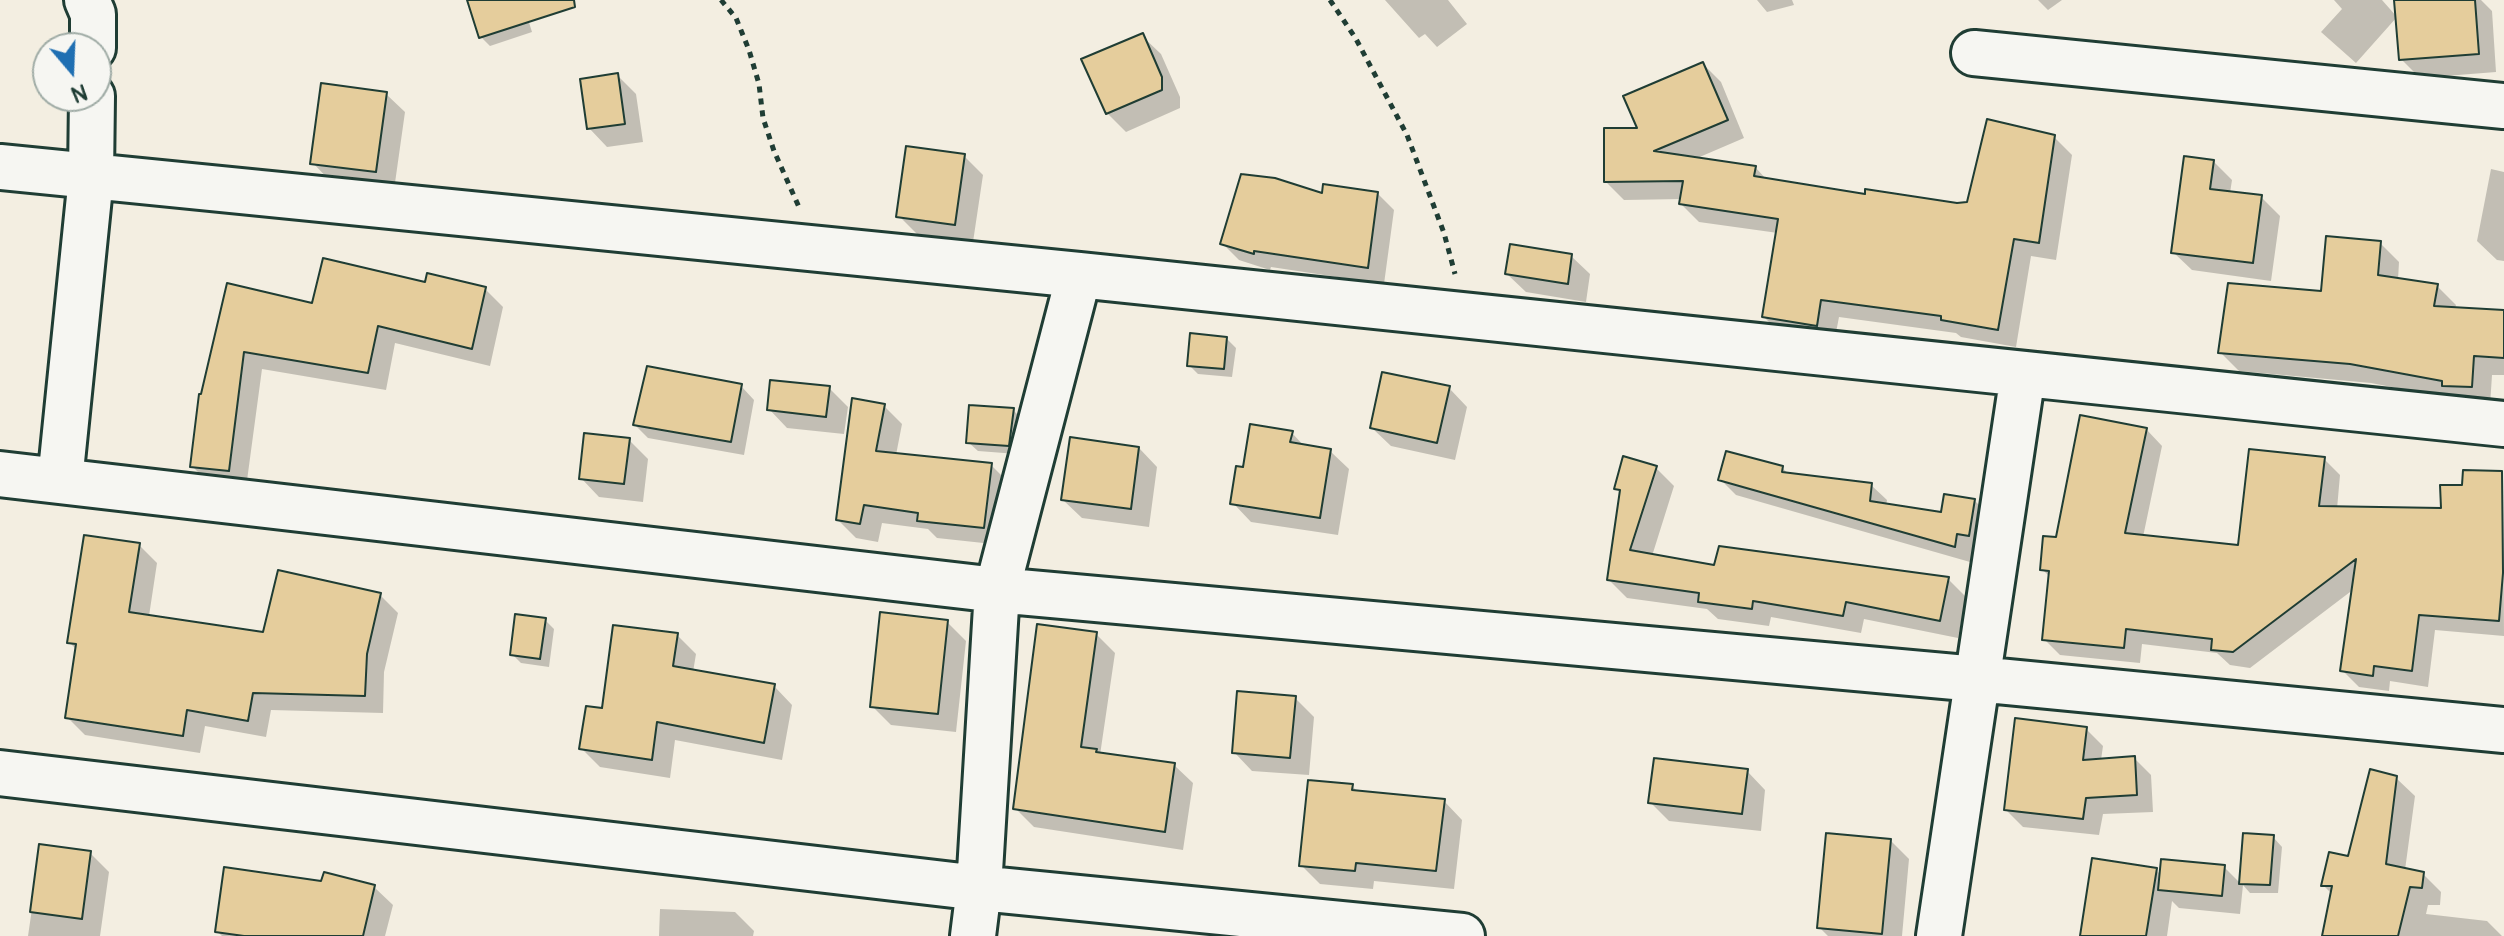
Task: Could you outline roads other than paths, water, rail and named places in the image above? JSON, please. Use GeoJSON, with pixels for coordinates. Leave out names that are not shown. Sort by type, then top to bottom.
{"type":"FeatureCollection","features":[{"type":"Feature","properties":{"kind":"street"},"geometry":{"type":"LineString","coordinates":[[87,0],[93,14],[93,32]]}},
{"type":"Feature","properties":{"kind":"street"},"geometry":{"type":"LineString","coordinates":[[1974,53],[2504,106]]}},
{"type":"Feature","properties":{"kind":"street"},"geometry":{"type":"LineString","coordinates":[[60,481],[91,177],[92,112]]}},
{"type":"Feature","properties":{"kind":"street"},"geometry":{"type":"LineString","coordinates":[[0,167],[817,248],[2504,424]]}},
{"type":"Feature","properties":{"kind":"street"},"geometry":{"type":"LineString","coordinates":[[973,936],[979,888],[997,590],[1079,275]]}},
{"type":"Feature","properties":{"kind":"street"},"geometry":{"type":"LineString","coordinates":[[1939,936],[2023,374]]}},
{"type":"Feature","properties":{"kind":"street"},"geometry":{"type":"LineString","coordinates":[[0,474],[997,590],[2504,730]]}},
{"type":"Feature","properties":{"kind":"street"},"geometry":{"type":"LineString","coordinates":[[0,773],[979,888],[1462,936]]}}]}
